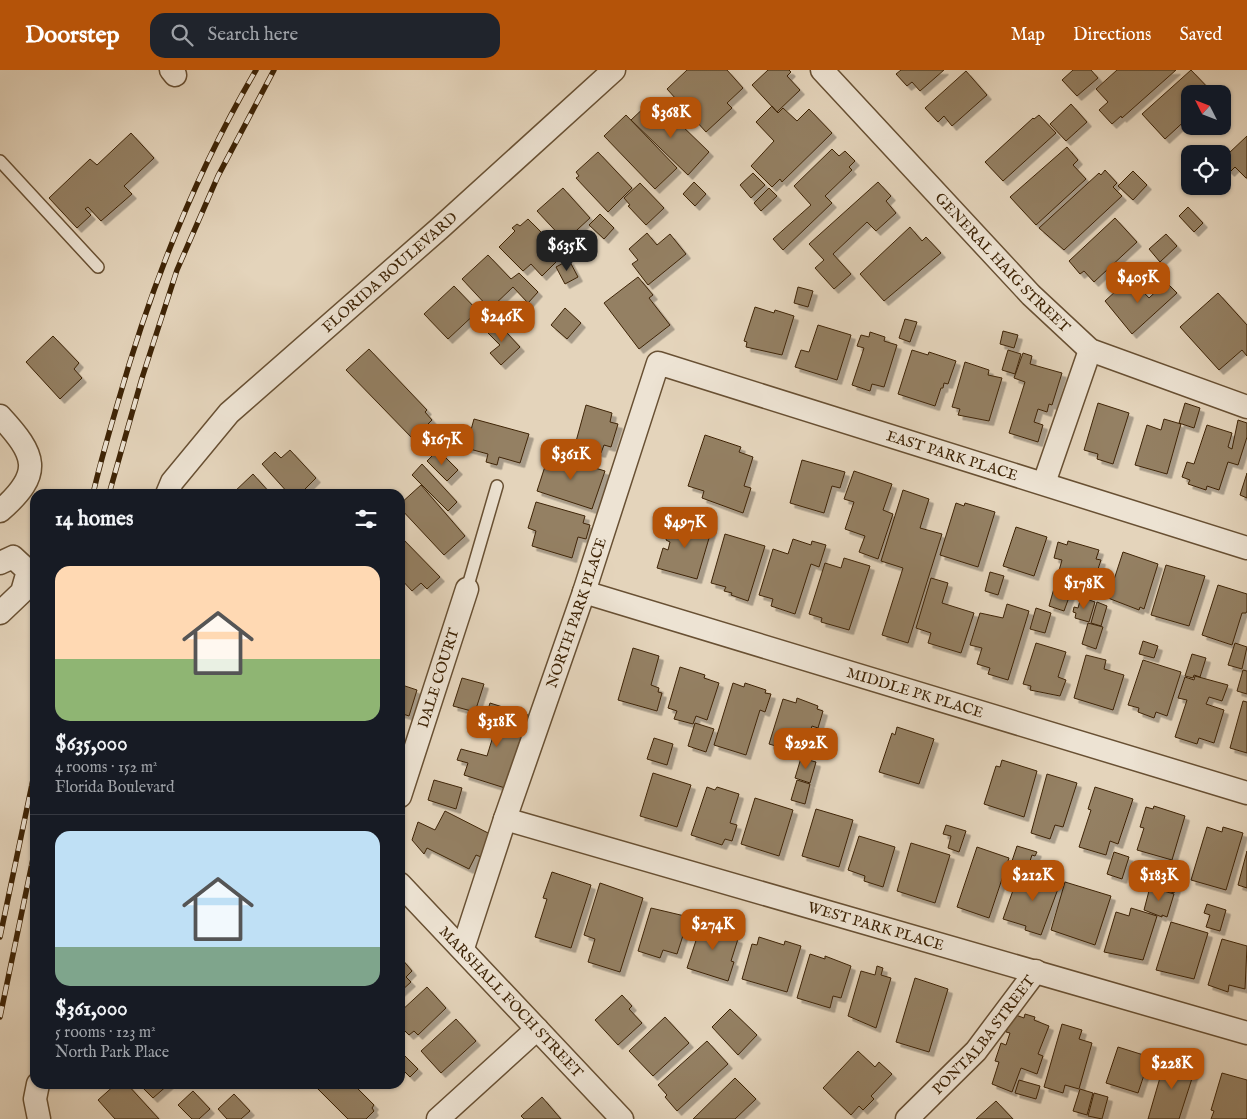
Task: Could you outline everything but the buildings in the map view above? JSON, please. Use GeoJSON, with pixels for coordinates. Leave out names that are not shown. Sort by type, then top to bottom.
{"type":"FeatureCollection","features":[{"type":"Feature","properties":{"kind":"street","name":"FLORIDA BOULEVARD"},"geometry":{"type":"LineString","coordinates":[[170,488],[229,413],[440,228],[614,70]]}},
{"type":"Feature","properties":{"kind":"street","name":"GENERAL HAIG STREET"},"geometry":{"type":"LineString","coordinates":[[822,70],[1031,295],[1090,350]]}},
{"type":"Feature","properties":{"kind":"street"},"geometry":{"type":"LineString","coordinates":[[1044,483],[1090,350],[1247,407]]}},
{"type":"Feature","properties":{"kind":"street","name":"EAST PARK PLACE"},"geometry":{"type":"LineString","coordinates":[[658,363],[1247,548]]}},
{"type":"Feature","properties":{"kind":"street","name":"NORTH PARK PLACE"},"geometry":{"type":"LineString","coordinates":[[463,948],[505,819],[584,592],[658,363]]}},
{"type":"Feature","properties":{"kind":"street"},"geometry":{"type":"LineString","coordinates":[[0,416],[28,449],[30,466],[27,480],[13,500],[0,511]]}},
{"type":"Feature","properties":{"kind":"street"},"geometry":{"type":"LineString","coordinates":[[0,563],[13,557],[28,571],[22,592],[0,612]]}},
{"type":"Feature","properties":{"kind":"street","name":"DALE COURT"},"geometry":{"type":"LineString","coordinates":[[405,780],[466,589]]}},
{"type":"Feature","properties":{"kind":"street","name":"MIDDLE PK PLACE"},"geometry":{"type":"LineString","coordinates":[[584,592],[1247,793]]}},
{"type":"Feature","properties":{"kind":"street","name":"WEST PARK PLACE"},"geometry":{"type":"LineString","coordinates":[[505,819],[1036,971],[1247,1034]]}},
{"type":"Feature","properties":{"kind":"street","name":"MARSHALL FOCH STREET"},"geometry":{"type":"LineString","coordinates":[[405,889],[463,948],[622,1119]]}},
{"type":"Feature","properties":{"kind":"street","name":"PONTALBA STREET"},"geometry":{"type":"LineString","coordinates":[[907,1119],[976,1051],[1036,971]]}},
{"type":"Feature","properties":{"kind":"street"},"geometry":{"type":"LineString","coordinates":[[438,1119],[537,1029]]}},
{"type":"Feature","properties":{"kind":"street"},"geometry":{"type":"LineString","coordinates":[[37,1089],[35,1098],[39,1119]]}},
{"type":"Feature","properties":{"kind":"lane"},"geometry":{"type":"LineString","coordinates":[[0,161],[98,268]]}},
{"type":"Feature","properties":{"kind":"lane"},"geometry":{"type":"LineString","coordinates":[[466,589],[497,486]]}},
{"type":"Feature","properties":{"kind":"railway"},"geometry":{"type":"LineString","coordinates":[[94,489],[131,359],[160,273],[213,149],[256,70]]}},
{"type":"Feature","properties":{"kind":"railway"},"geometry":{"type":"LineString","coordinates":[[110,489],[142,378],[177,270],[218,176],[274,70]]}},
{"type":"Feature","properties":{"kind":"railway"},"geometry":{"type":"LineString","coordinates":[[0,937],[30,794]]}},
{"type":"Feature","properties":{"kind":"railway"},"geometry":{"type":"LineString","coordinates":[[0,1017],[30,873]]}}]}
